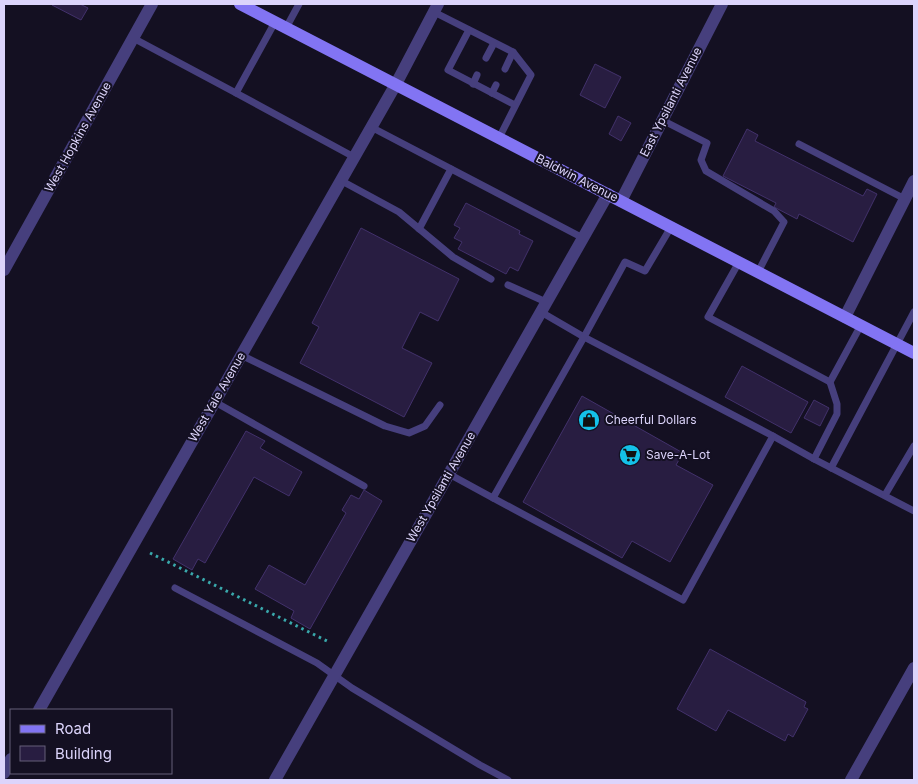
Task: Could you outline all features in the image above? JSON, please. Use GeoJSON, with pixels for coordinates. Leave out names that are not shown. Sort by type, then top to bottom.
{"type":"FeatureCollection","features":[{"type":"Feature","properties":{"kind":"main road","name":"Baldwin Avenue"},"geometry":{"type":"LineString","coordinates":[[240,4],[914,353]]}},
{"type":"Feature","properties":{"kind":"street","name":"West Hopkins Avenue"},"geometry":{"type":"LineString","coordinates":[[4,270],[152,4]]}},
{"type":"Feature","properties":{"kind":"street","name":"East Ypsilanti Avenue"},"geometry":{"type":"LineString","coordinates":[[621,201],[722,4]]}},
{"type":"Feature","properties":{"kind":"street","name":"West Yale Avenue"},"geometry":{"type":"LineString","coordinates":[[40,709],[396,84],[436,8]]}},
{"type":"Feature","properties":{"kind":"street"},"geometry":{"type":"LineString","coordinates":[[845,317],[914,181]]}},
{"type":"Feature","properties":{"kind":"street","name":"West Ypsilanti Avenue"},"geometry":{"type":"LineString","coordinates":[[275,780],[608,194]]}},
{"type":"Feature","properties":{"kind":"street"},"geometry":{"type":"LineString","coordinates":[[851,780],[914,668]]}},
{"type":"Feature","properties":{"kind":"street"},"geometry":{"type":"LineString","coordinates":[[4,773],[10,762]]}},
{"type":"Feature","properties":{"kind":"lane"},"geometry":{"type":"LineString","coordinates":[[236,93],[280,25],[298,4]]}},
{"type":"Feature","properties":{"kind":"lane"},"geometry":{"type":"LineString","coordinates":[[436,8],[469,30],[513,52],[531,75],[499,138]]}},
{"type":"Feature","properties":{"kind":"lane"},"geometry":{"type":"LineString","coordinates":[[469,30],[448,70],[515,105]]}},
{"type":"Feature","properties":{"kind":"lane"},"geometry":{"type":"LineString","coordinates":[[133,38],[354,157]]}},
{"type":"Feature","properties":{"kind":"lane"},"geometry":{"type":"LineString","coordinates":[[486,58],[494,43]]}},
{"type":"Feature","properties":{"kind":"lane"},"geometry":{"type":"LineString","coordinates":[[505,69],[513,52]]}},
{"type":"Feature","properties":{"kind":"lane"},"geometry":{"type":"LineString","coordinates":[[473,84],[477,75]]}},
{"type":"Feature","properties":{"kind":"lane"},"geometry":{"type":"LineString","coordinates":[[492,94],[496,85]]}},
{"type":"Feature","properties":{"kind":"lane"},"geometry":{"type":"LineString","coordinates":[[662,120],[707,143],[701,160],[706,171],[774,211],[784,222],[758,272]]}},
{"type":"Feature","properties":{"kind":"lane"},"geometry":{"type":"LineString","coordinates":[[371,127],[583,238]]}},
{"type":"Feature","properties":{"kind":"lane"},"geometry":{"type":"LineString","coordinates":[[799,144],[905,199]]}},
{"type":"Feature","properties":{"kind":"lane"},"geometry":{"type":"LineString","coordinates":[[419,229],[451,169]]}},
{"type":"Feature","properties":{"kind":"lane"},"geometry":{"type":"LineString","coordinates":[[340,180],[399,212],[453,257],[491,279]]}},
{"type":"Feature","properties":{"kind":"lane"},"geometry":{"type":"LineString","coordinates":[[493,498],[625,262],[646,271],[671,227]]}},
{"type":"Feature","properties":{"kind":"lane"},"geometry":{"type":"LineString","coordinates":[[739,262],[708,317],[830,382],[837,404],[837,414],[814,459]]}},
{"type":"Feature","properties":{"kind":"lane"},"geometry":{"type":"LineString","coordinates":[[508,285],[544,307],[584,337],[914,511]]}},
{"type":"Feature","properties":{"kind":"lane"},"geometry":{"type":"LineString","coordinates":[[831,468],[914,312]]}},
{"type":"Feature","properties":{"kind":"lane"},"geometry":{"type":"LineString","coordinates":[[830,382],[861,326]]}},
{"type":"Feature","properties":{"kind":"lane"},"geometry":{"type":"LineString","coordinates":[[242,355],[385,426],[409,433],[425,426],[440,405]]}},
{"type":"Feature","properties":{"kind":"lane"},"geometry":{"type":"LineString","coordinates":[[215,402],[364,486]]}},
{"type":"Feature","properties":{"kind":"lane"},"geometry":{"type":"LineString","coordinates":[[449,474],[683,600],[773,436]]}},
{"type":"Feature","properties":{"kind":"lane"},"geometry":{"type":"LineString","coordinates":[[885,495],[914,446]]}},
{"type":"Feature","properties":{"kind":"lane"},"geometry":{"type":"LineString","coordinates":[[175,588],[317,663],[352,688],[508,780]]}},
{"type":"Feature","properties":{"kind":"path"},"geometry":{"type":"LineString","coordinates":[[150,553],[329,642]]}},
{"type":"Feature","properties":{"kind":"building"},"geometry":{"type":"Polygon","coordinates":[[[53,4],[80,4],[88,8],[81,20],[53,4]]]}},
{"type":"Feature","properties":{"kind":"building"},"geometry":{"type":"Polygon","coordinates":[[[595,64],[621,77],[605,108],[580,95],[595,64]]]}},
{"type":"Feature","properties":{"kind":"building"},"geometry":{"type":"Polygon","coordinates":[[[618,116],[631,123],[621,141],[609,134],[618,116]]]}},
{"type":"Feature","properties":{"kind":"building"},"geometry":{"type":"Polygon","coordinates":[[[747,129],[758,135],[755,141],[863,196],[867,189],[877,194],[853,242],[799,214],[797,219],[774,207],[776,203],[723,176],[747,129]]]}},
{"type":"Feature","properties":{"kind":"building"},"geometry":{"type":"Polygon","coordinates":[[[466,203],[520,231],[519,234],[533,241],[518,271],[510,267],[506,274],[458,249],[462,242],[454,238],[460,228],[454,225],[466,203]]]}},
{"type":"Feature","properties":{"kind":"building"},"geometry":{"type":"Polygon","coordinates":[[[361,228],[459,279],[438,321],[420,312],[402,348],[432,363],[404,417],[300,363],[319,327],[312,323],[361,228]]]}},
{"type":"Feature","properties":{"kind":"building"},"geometry":{"type":"Polygon","coordinates":[[[742,366],[808,402],[791,433],[725,397],[742,366]]]}},
{"type":"Feature","properties":{"kind":"building"},"geometry":{"type":"Polygon","coordinates":[[[582,396],[683,453],[676,465],[713,485],[670,562],[632,541],[622,558],[523,502],[582,396]]]}},
{"type":"Feature","properties":{"kind":"building"},"geometry":{"type":"Polygon","coordinates":[[[814,400],[829,408],[820,426],[804,418],[814,400]]]}},
{"type":"Feature","properties":{"kind":"building"},"geometry":{"type":"Polygon","coordinates":[[[246,431],[265,441],[260,448],[302,472],[289,496],[254,477],[205,563],[198,559],[192,570],[173,559],[246,431]]]}},
{"type":"Feature","properties":{"kind":"building"},"geometry":{"type":"Polygon","coordinates":[[[364,490],[382,501],[310,629],[291,618],[294,611],[255,589],[269,565],[305,585],[346,513],[342,510],[351,495],[359,499],[364,490]]]}},
{"type":"Feature","properties":{"kind":"building"},"geometry":{"type":"Polygon","coordinates":[[[710,649],[806,702],[804,707],[808,709],[793,737],[788,734],[785,741],[728,710],[716,731],[677,709],[710,649]]]}},
{"type":"Feature","properties":{"kind":"place","name":"Cheerful Dollars"},"geometry":{"type":"Point","coordinates":[589,420]}},
{"type":"Feature","properties":{"kind":"place","name":"Save-A-Lot"},"geometry":{"type":"Point","coordinates":[630,455]}}]}
